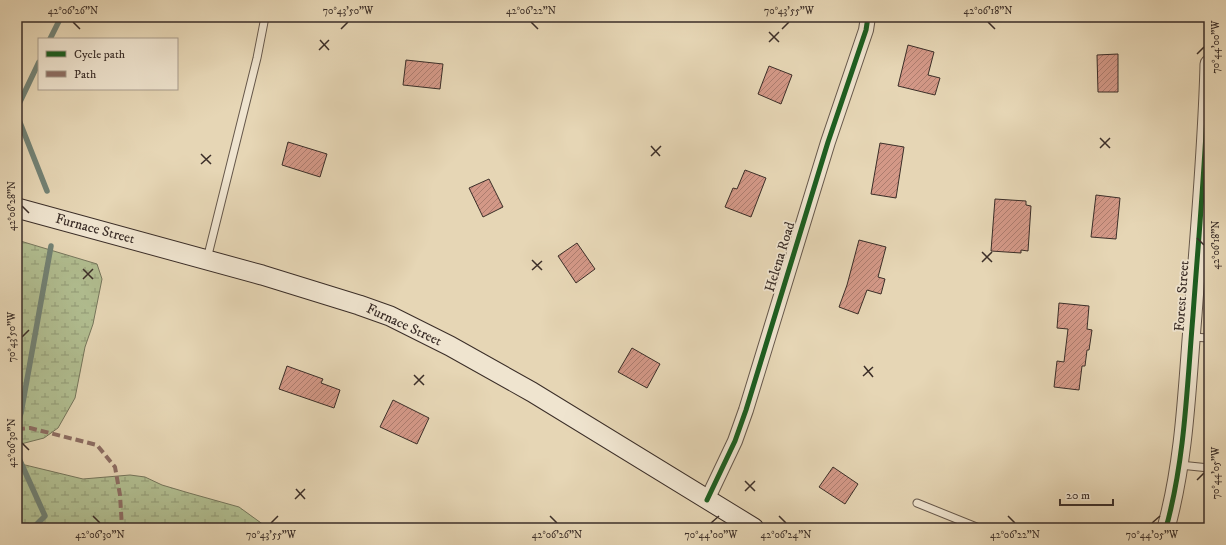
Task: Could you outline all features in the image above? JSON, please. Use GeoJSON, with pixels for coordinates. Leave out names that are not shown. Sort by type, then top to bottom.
{"type":"FeatureCollection","features":[{"type":"Feature","properties":{"kind":"main road","name":"Furnace Street"},"geometry":{"type":"LineString","coordinates":[[17,208],[207,259],[359,305],[390,316],[418,329],[550,402],[754,528]]}},
{"type":"Feature","properties":{"kind":"street","name":"Helena Road"},"geometry":{"type":"LineString","coordinates":[[707,500],[735,441],[746,410],[828,142],[866,30],[868,17]]}},
{"type":"Feature","properties":{"kind":"street","name":"Forest Street"},"geometry":{"type":"LineString","coordinates":[[1166,528],[1180,465],[1189,376],[1191,337],[1205,211],[1209,64]]}},
{"type":"Feature","properties":{"kind":"lane"},"geometry":{"type":"LineString","coordinates":[[207,259],[248,97],[265,17]]}},
{"type":"Feature","properties":{"kind":"lane"},"geometry":{"type":"LineString","coordinates":[[1191,337],[1209,338]]}},
{"type":"Feature","properties":{"kind":"lane"},"geometry":{"type":"LineString","coordinates":[[1180,465],[1209,468]]}},
{"type":"Feature","properties":{"kind":"lane"},"geometry":{"type":"LineString","coordinates":[[916,503],[979,528]]}},
{"type":"Feature","properties":{"kind":"green space"},"geometry":{"type":"Polygon","coordinates":[[[17,240],[97,264],[102,279],[93,324],[85,347],[75,398],[58,428],[44,438],[17,445],[17,240]]]}},
{"type":"Feature","properties":{"kind":"green space"},"geometry":{"type":"Polygon","coordinates":[[[17,463],[83,479],[130,475],[145,477],[162,485],[239,507],[268,528],[17,528],[17,463]]]}},
{"type":"Feature","properties":{"kind":"building"},"geometry":{"type":"Polygon","coordinates":[[[908,45],[934,52],[928,75],[940,78],[935,95],[898,86],[908,45]]]}},
{"type":"Feature","properties":{"kind":"building"},"geometry":{"type":"Polygon","coordinates":[[[1118,54],[1118,92],[1098,92],[1097,55],[1118,54]]]}},
{"type":"Feature","properties":{"kind":"building"},"geometry":{"type":"Polygon","coordinates":[[[406,60],[443,64],[440,89],[403,85],[406,60]]]}},
{"type":"Feature","properties":{"kind":"building"},"geometry":{"type":"Polygon","coordinates":[[[769,66],[792,75],[781,104],[758,94],[769,66]]]}},
{"type":"Feature","properties":{"kind":"building"},"geometry":{"type":"Polygon","coordinates":[[[288,142],[327,154],[320,177],[282,165],[288,142]]]}},
{"type":"Feature","properties":{"kind":"building"},"geometry":{"type":"Polygon","coordinates":[[[880,143],[904,147],[896,198],[871,194],[880,143]]]}},
{"type":"Feature","properties":{"kind":"building"},"geometry":{"type":"Polygon","coordinates":[[[745,170],[766,178],[751,217],[725,207],[733,188],[737,189],[745,170]]]}},
{"type":"Feature","properties":{"kind":"building"},"geometry":{"type":"Polygon","coordinates":[[[489,179],[503,207],[483,217],[469,188],[489,179]]]}},
{"type":"Feature","properties":{"kind":"building"},"geometry":{"type":"Polygon","coordinates":[[[1096,195],[1120,198],[1116,239],[1091,237],[1096,195]]]}},
{"type":"Feature","properties":{"kind":"building"},"geometry":{"type":"Polygon","coordinates":[[[995,199],[1026,201],[1026,205],[1031,206],[1028,251],[1021,250],[1021,253],[991,251],[995,199]]]}},
{"type":"Feature","properties":{"kind":"building"},"geometry":{"type":"Polygon","coordinates":[[[859,240],[886,247],[878,277],[885,279],[881,294],[867,290],[858,314],[839,307],[847,285],[859,240]]]}},
{"type":"Feature","properties":{"kind":"building"},"geometry":{"type":"Polygon","coordinates":[[[577,243],[595,269],[576,283],[558,256],[577,243]]]}},
{"type":"Feature","properties":{"kind":"building"},"geometry":{"type":"Polygon","coordinates":[[[1059,303],[1089,306],[1087,329],[1092,330],[1085,366],[1082,366],[1079,390],[1054,387],[1057,361],[1064,362],[1068,329],[1057,328],[1059,303]]]}},
{"type":"Feature","properties":{"kind":"building"},"geometry":{"type":"Polygon","coordinates":[[[632,348],[660,364],[647,388],[618,372],[632,348]]]}},
{"type":"Feature","properties":{"kind":"building"},"geometry":{"type":"Polygon","coordinates":[[[287,366],[323,379],[321,383],[340,390],[334,408],[279,389],[287,366]]]}},
{"type":"Feature","properties":{"kind":"building"},"geometry":{"type":"Polygon","coordinates":[[[393,400],[429,418],[417,444],[380,427],[393,400]]]}},
{"type":"Feature","properties":{"kind":"building"},"geometry":{"type":"Polygon","coordinates":[[[833,467],[858,484],[845,504],[819,487],[833,467]]]}},
{"type":"Feature","properties":{"kind":"waterway"},"geometry":{"type":"LineString","coordinates":[[50,38],[61,17]]}},
{"type":"Feature","properties":{"kind":"waterway"},"geometry":{"type":"LineString","coordinates":[[17,108],[38,64]]}},
{"type":"Feature","properties":{"kind":"waterway"},"geometry":{"type":"LineString","coordinates":[[17,115],[47,191]]}},
{"type":"Feature","properties":{"kind":"waterway"},"geometry":{"type":"LineString","coordinates":[[17,425],[21,413],[51,246]]}},
{"type":"Feature","properties":{"kind":"waterway"},"geometry":{"type":"LineString","coordinates":[[17,454],[45,516],[33,528]]}},
{"type":"Feature","properties":{"kind":"marked path"},"geometry":{"type":"LineString","coordinates":[[17,429],[30,428],[97,445],[115,467],[120,495],[122,528]]}},
{"type":"Feature","properties":{"kind":"cycle path"},"geometry":{"type":"LineString","coordinates":[[707,500],[735,441],[746,410],[828,142],[866,30],[868,17]]}},
{"type":"Feature","properties":{"kind":"cycle path"},"geometry":{"type":"LineString","coordinates":[[1166,528],[1177,476],[1187,395],[1202,190],[1209,64]]}}]}
